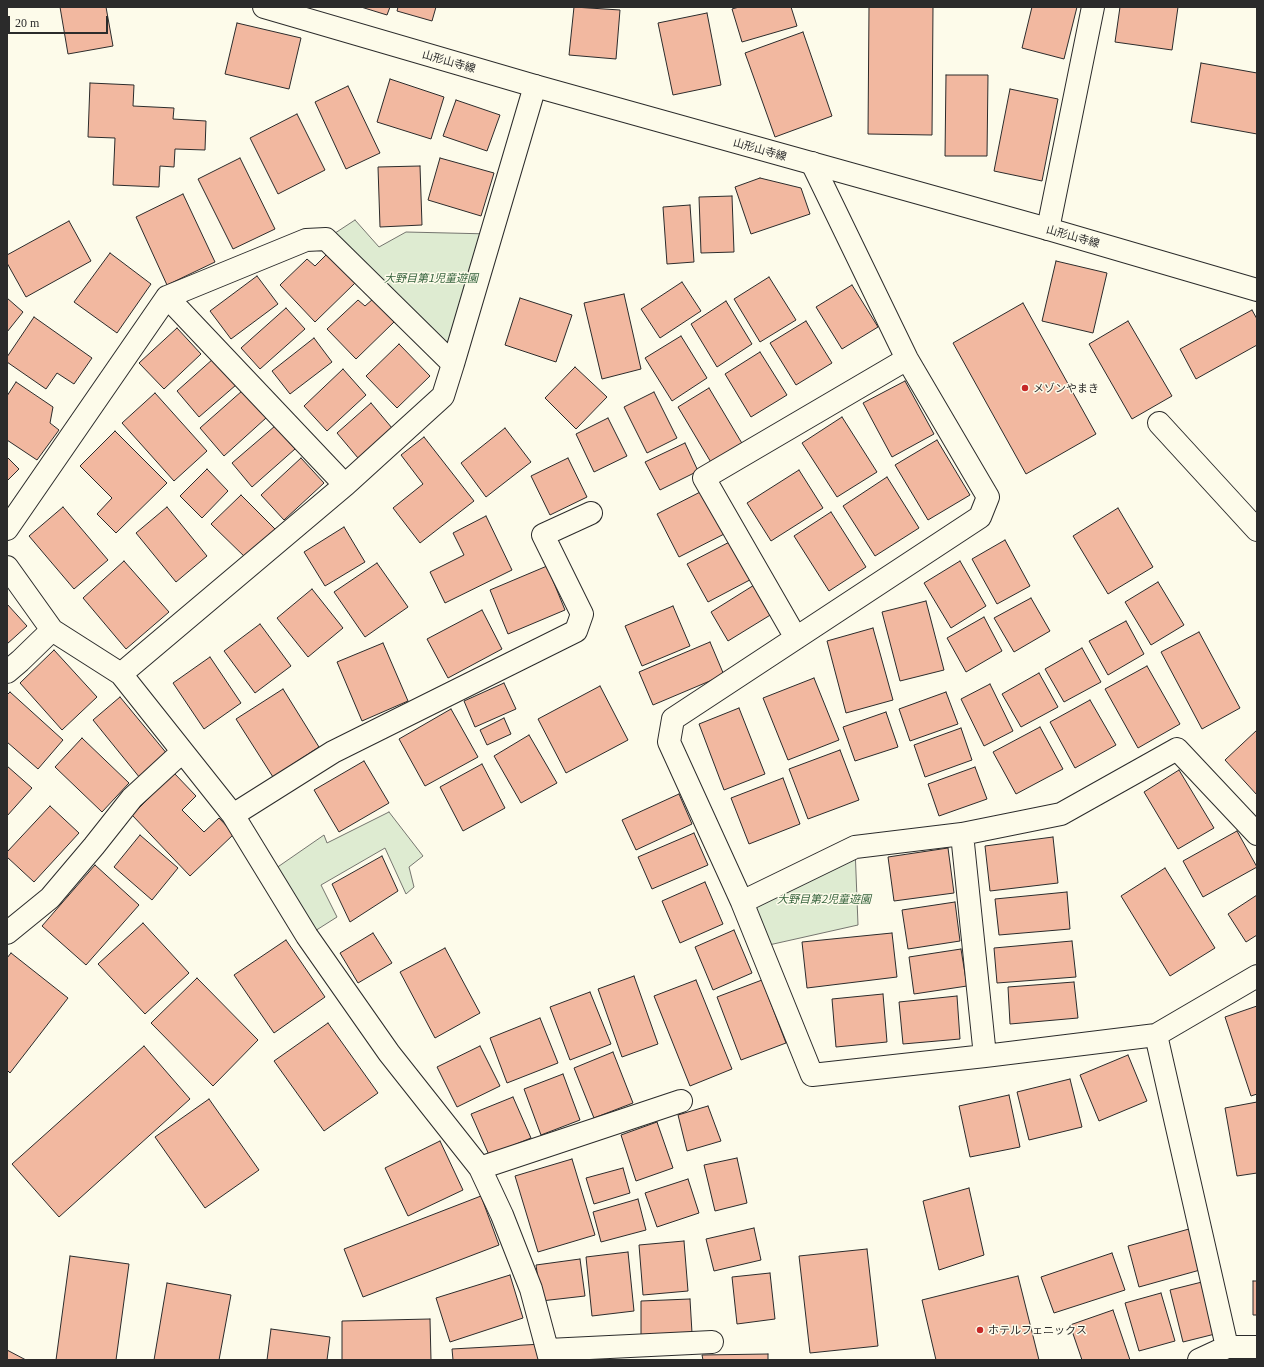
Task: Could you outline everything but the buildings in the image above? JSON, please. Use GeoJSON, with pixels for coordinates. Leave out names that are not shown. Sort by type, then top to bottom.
{"type":"FeatureCollection","features":[{"type":"Feature","properties":{"kind":"main road","name":"山形山寺線"},"geometry":{"type":"LineString","coordinates":[[264,7],[535,86],[1048,229],[1257,290]]}},
{"type":"Feature","properties":{"kind":"main road"},"geometry":{"type":"LineString","coordinates":[[1048,229],[1094,7]]}},
{"type":"Feature","properties":{"kind":"main road"},"geometry":{"type":"LineString","coordinates":[[121,674],[345,486],[443,396],[535,86]]}},
{"type":"Feature","properties":{"kind":"main road"},"geometry":{"type":"LineString","coordinates":[[812,163],[907,359],[988,497],[980,517],[673,719],[669,742],[742,902],[812,1075],[1156,1035],[1257,976]]}},
{"type":"Feature","properties":{"kind":"main road"},"geometry":{"type":"LineString","coordinates":[[7,529],[167,297],[306,240],[326,239],[453,364]]}},
{"type":"Feature","properties":{"kind":"main road"},"geometry":{"type":"LineString","coordinates":[[167,297],[345,486]]}},
{"type":"Feature","properties":{"kind":"main road"},"geometry":{"type":"LineString","coordinates":[[796,638],[704,478],[907,359]]}},
{"type":"Feature","properties":{"kind":"main road"},"geometry":{"type":"LineString","coordinates":[[1159,423],[1257,530]]}},
{"type":"Feature","properties":{"kind":"main road"},"geometry":{"type":"LineString","coordinates":[[234,815],[333,752],[576,631],[582,614],[543,535],[591,513]]}},
{"type":"Feature","properties":{"kind":"main road"},"geometry":{"type":"LineString","coordinates":[[7,567],[52,630],[121,674],[234,815],[321,955],[390,1054],[480,1168],[502,1215],[531,1289],[549,1355],[712,1342]]}},
{"type":"Feature","properties":{"kind":"main road"},"geometry":{"type":"LineString","coordinates":[[7,672],[20,662],[52,630]]}},
{"type":"Feature","properties":{"kind":"main road"},"geometry":{"type":"LineString","coordinates":[[742,902],[855,847],[962,834],[1061,814],[1177,748],[1257,834]]}},
{"type":"Feature","properties":{"kind":"main road"},"geometry":{"type":"LineString","coordinates":[[7,933],[50,898],[132,798],[182,752]]}},
{"type":"Feature","properties":{"kind":"main road"},"geometry":{"type":"LineString","coordinates":[[962,834],[985,1056]]}},
{"type":"Feature","properties":{"kind":"main road"},"geometry":{"type":"LineString","coordinates":[[1156,1035],[1227,1347]]}},
{"type":"Feature","properties":{"kind":"main road"},"geometry":{"type":"LineString","coordinates":[[480,1168],[681,1100]]}},
{"type":"Feature","properties":{"kind":"main road"},"geometry":{"type":"LineString","coordinates":[[1199,1360],[1227,1347],[1257,1347]]}},
{"type":"Feature","properties":{"kind":"green space","name":"大野目第1児童遊園"},"geometry":{"type":"Polygon","coordinates":[[[355,220],[379,247],[406,232],[491,234],[453,364],[326,239],[355,220]]]}},
{"type":"Feature","properties":{"kind":"green space"},"geometry":{"type":"Polygon","coordinates":[[[389,812],[423,856],[409,867],[414,887],[406,894],[385,848],[321,885],[337,917],[307,936],[269,873],[324,835],[327,843],[389,812]]]}},
{"type":"Feature","properties":{"kind":"green space","name":"大野目第2児童遊園"},"geometry":{"type":"Polygon","coordinates":[[[855,847],[858,925],[760,947],[742,902],[855,847]]]}},
{"type":"Feature","properties":{"kind":"place","name":"メゾンやまき"},"geometry":{"type":"Point","coordinates":[1025,388]}},
{"type":"Feature","properties":{"kind":"place","name":"ホテルフェニックス"},"geometry":{"type":"Point","coordinates":[980,1330]}}]}
